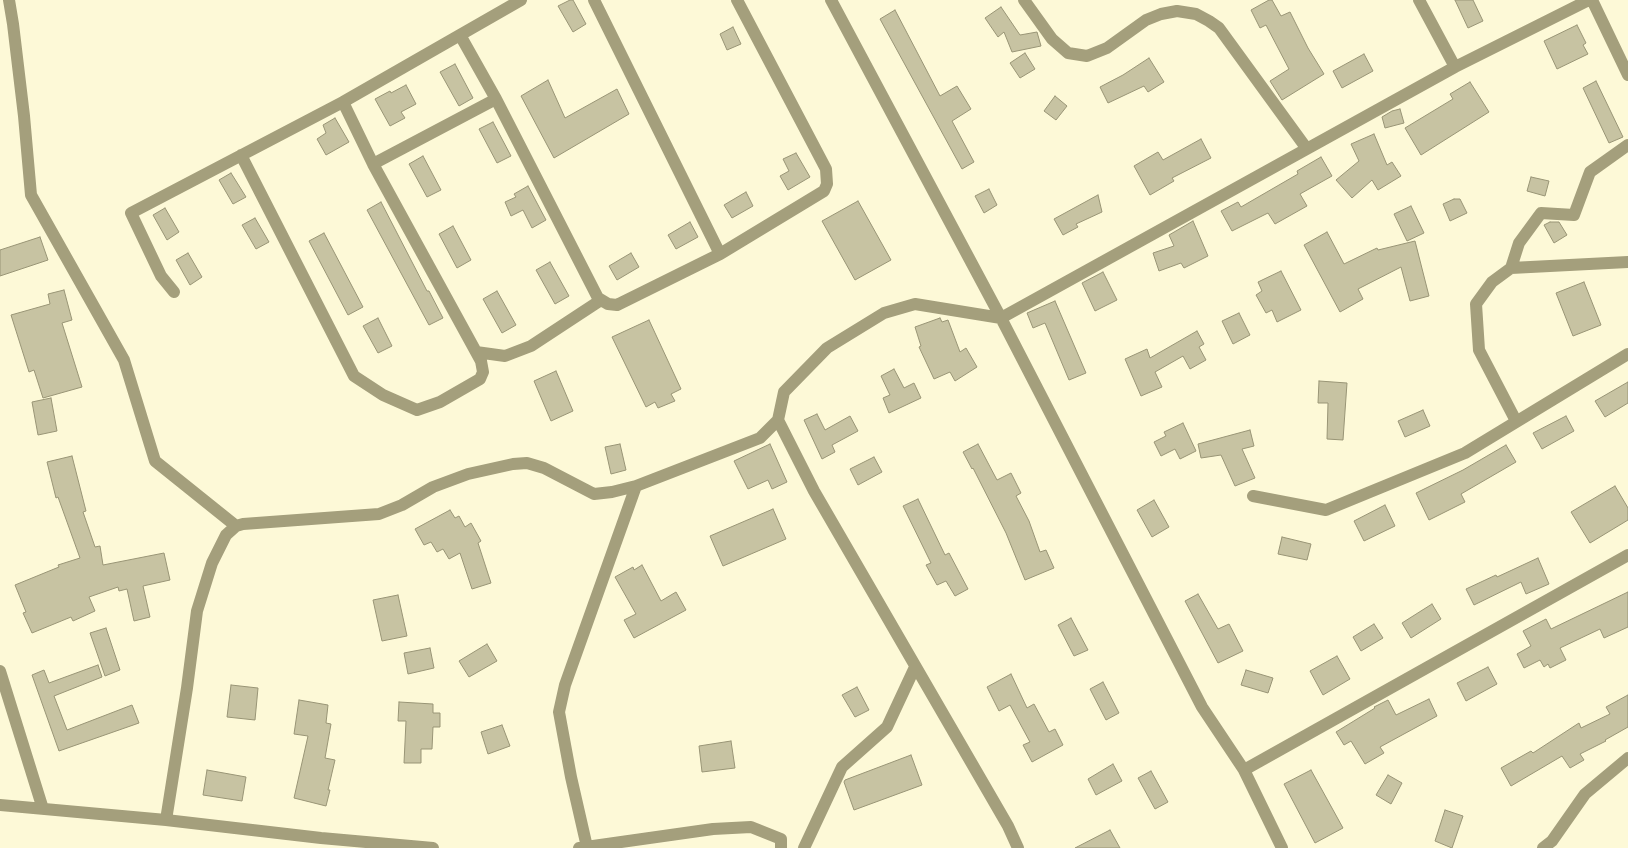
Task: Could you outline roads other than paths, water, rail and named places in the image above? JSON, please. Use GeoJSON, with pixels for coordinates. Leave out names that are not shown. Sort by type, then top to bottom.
{"type":"FeatureCollection","features":[{"type":"Feature","properties":{"kind":"street"},"geometry":{"type":"LineString","coordinates":[[9,0],[24,116],[31,195],[124,360],[155,461],[236,526]]}},
{"type":"Feature","properties":{"kind":"street"},"geometry":{"type":"LineString","coordinates":[[174,292],[161,276],[131,213],[342,102],[521,0]]}},
{"type":"Feature","properties":{"kind":"street"},"geometry":{"type":"LineString","coordinates":[[594,0],[720,254]]}},
{"type":"Feature","properties":{"kind":"street"},"geometry":{"type":"LineString","coordinates":[[460,35],[496,100],[598,298],[608,304],[617,305],[720,254],[824,191],[827,184],[826,169],[737,0]]}},
{"type":"Feature","properties":{"kind":"street"},"geometry":{"type":"LineString","coordinates":[[831,0],[1001,318],[1202,708],[1244,770],[1282,848]]}},
{"type":"Feature","properties":{"kind":"street"},"geometry":{"type":"LineString","coordinates":[[1024,0],[1052,39],[1068,53],[1086,56],[1107,48],[1146,20],[1160,14],[1177,11],[1196,14],[1210,21],[1219,28],[1307,149]]}},
{"type":"Feature","properties":{"kind":"street"},"geometry":{"type":"LineString","coordinates":[[1418,0],[1455,67]]}},
{"type":"Feature","properties":{"kind":"street"},"geometry":{"type":"LineString","coordinates":[[166,820],[188,688],[197,611],[212,563],[226,536],[236,526],[379,514],[433,487],[459,477],[512,464],[527,463],[544,468],[594,494],[636,486],[760,438],[778,420],[784,392],[803,372],[827,348],[884,313],[915,304],[1001,318],[1455,67],[1590,0],[1628,75]]}},
{"type":"Feature","properties":{"kind":"street"},"geometry":{"type":"LineString","coordinates":[[373,164],[496,100]]}},
{"type":"Feature","properties":{"kind":"street"},"geometry":{"type":"LineString","coordinates":[[241,155],[354,376],[383,395],[417,410],[440,402],[480,380],[483,372],[481,360],[373,164],[342,102]]}},
{"type":"Feature","properties":{"kind":"street"},"geometry":{"type":"LineString","coordinates":[[1511,268],[1519,243],[1541,213],[1574,215],[1590,172],[1628,145]]}},
{"type":"Feature","properties":{"kind":"street"},"geometry":{"type":"LineString","coordinates":[[1516,422],[1479,350],[1476,304],[1492,282],[1511,268],[1628,262]]}},
{"type":"Feature","properties":{"kind":"street"},"geometry":{"type":"LineString","coordinates":[[476,352],[505,356],[531,346],[601,300]]}},
{"type":"Feature","properties":{"kind":"street"},"geometry":{"type":"LineString","coordinates":[[1253,496],[1326,510],[1465,452],[1628,354]]}},
{"type":"Feature","properties":{"kind":"street"},"geometry":{"type":"LineString","coordinates":[[778,420],[814,491],[1008,826],[1018,848]]}},
{"type":"Feature","properties":{"kind":"street"},"geometry":{"type":"LineString","coordinates":[[636,486],[565,685],[559,712],[583,847],[713,829],[751,827],[781,839],[781,848]]}},
{"type":"Feature","properties":{"kind":"street"},"geometry":{"type":"LineString","coordinates":[[1244,770],[1628,555]]}},
{"type":"Feature","properties":{"kind":"street"},"geometry":{"type":"LineString","coordinates":[[804,848],[842,767],[887,726],[915,667]]}},
{"type":"Feature","properties":{"kind":"street"},"geometry":{"type":"LineString","coordinates":[[0,671],[43,809]]}},
{"type":"Feature","properties":{"kind":"street"},"geometry":{"type":"LineString","coordinates":[[1551,846],[1585,794],[1628,758]]}},
{"type":"Feature","properties":{"kind":"street"},"geometry":{"type":"LineString","coordinates":[[0,805],[434,848]]}}]}
